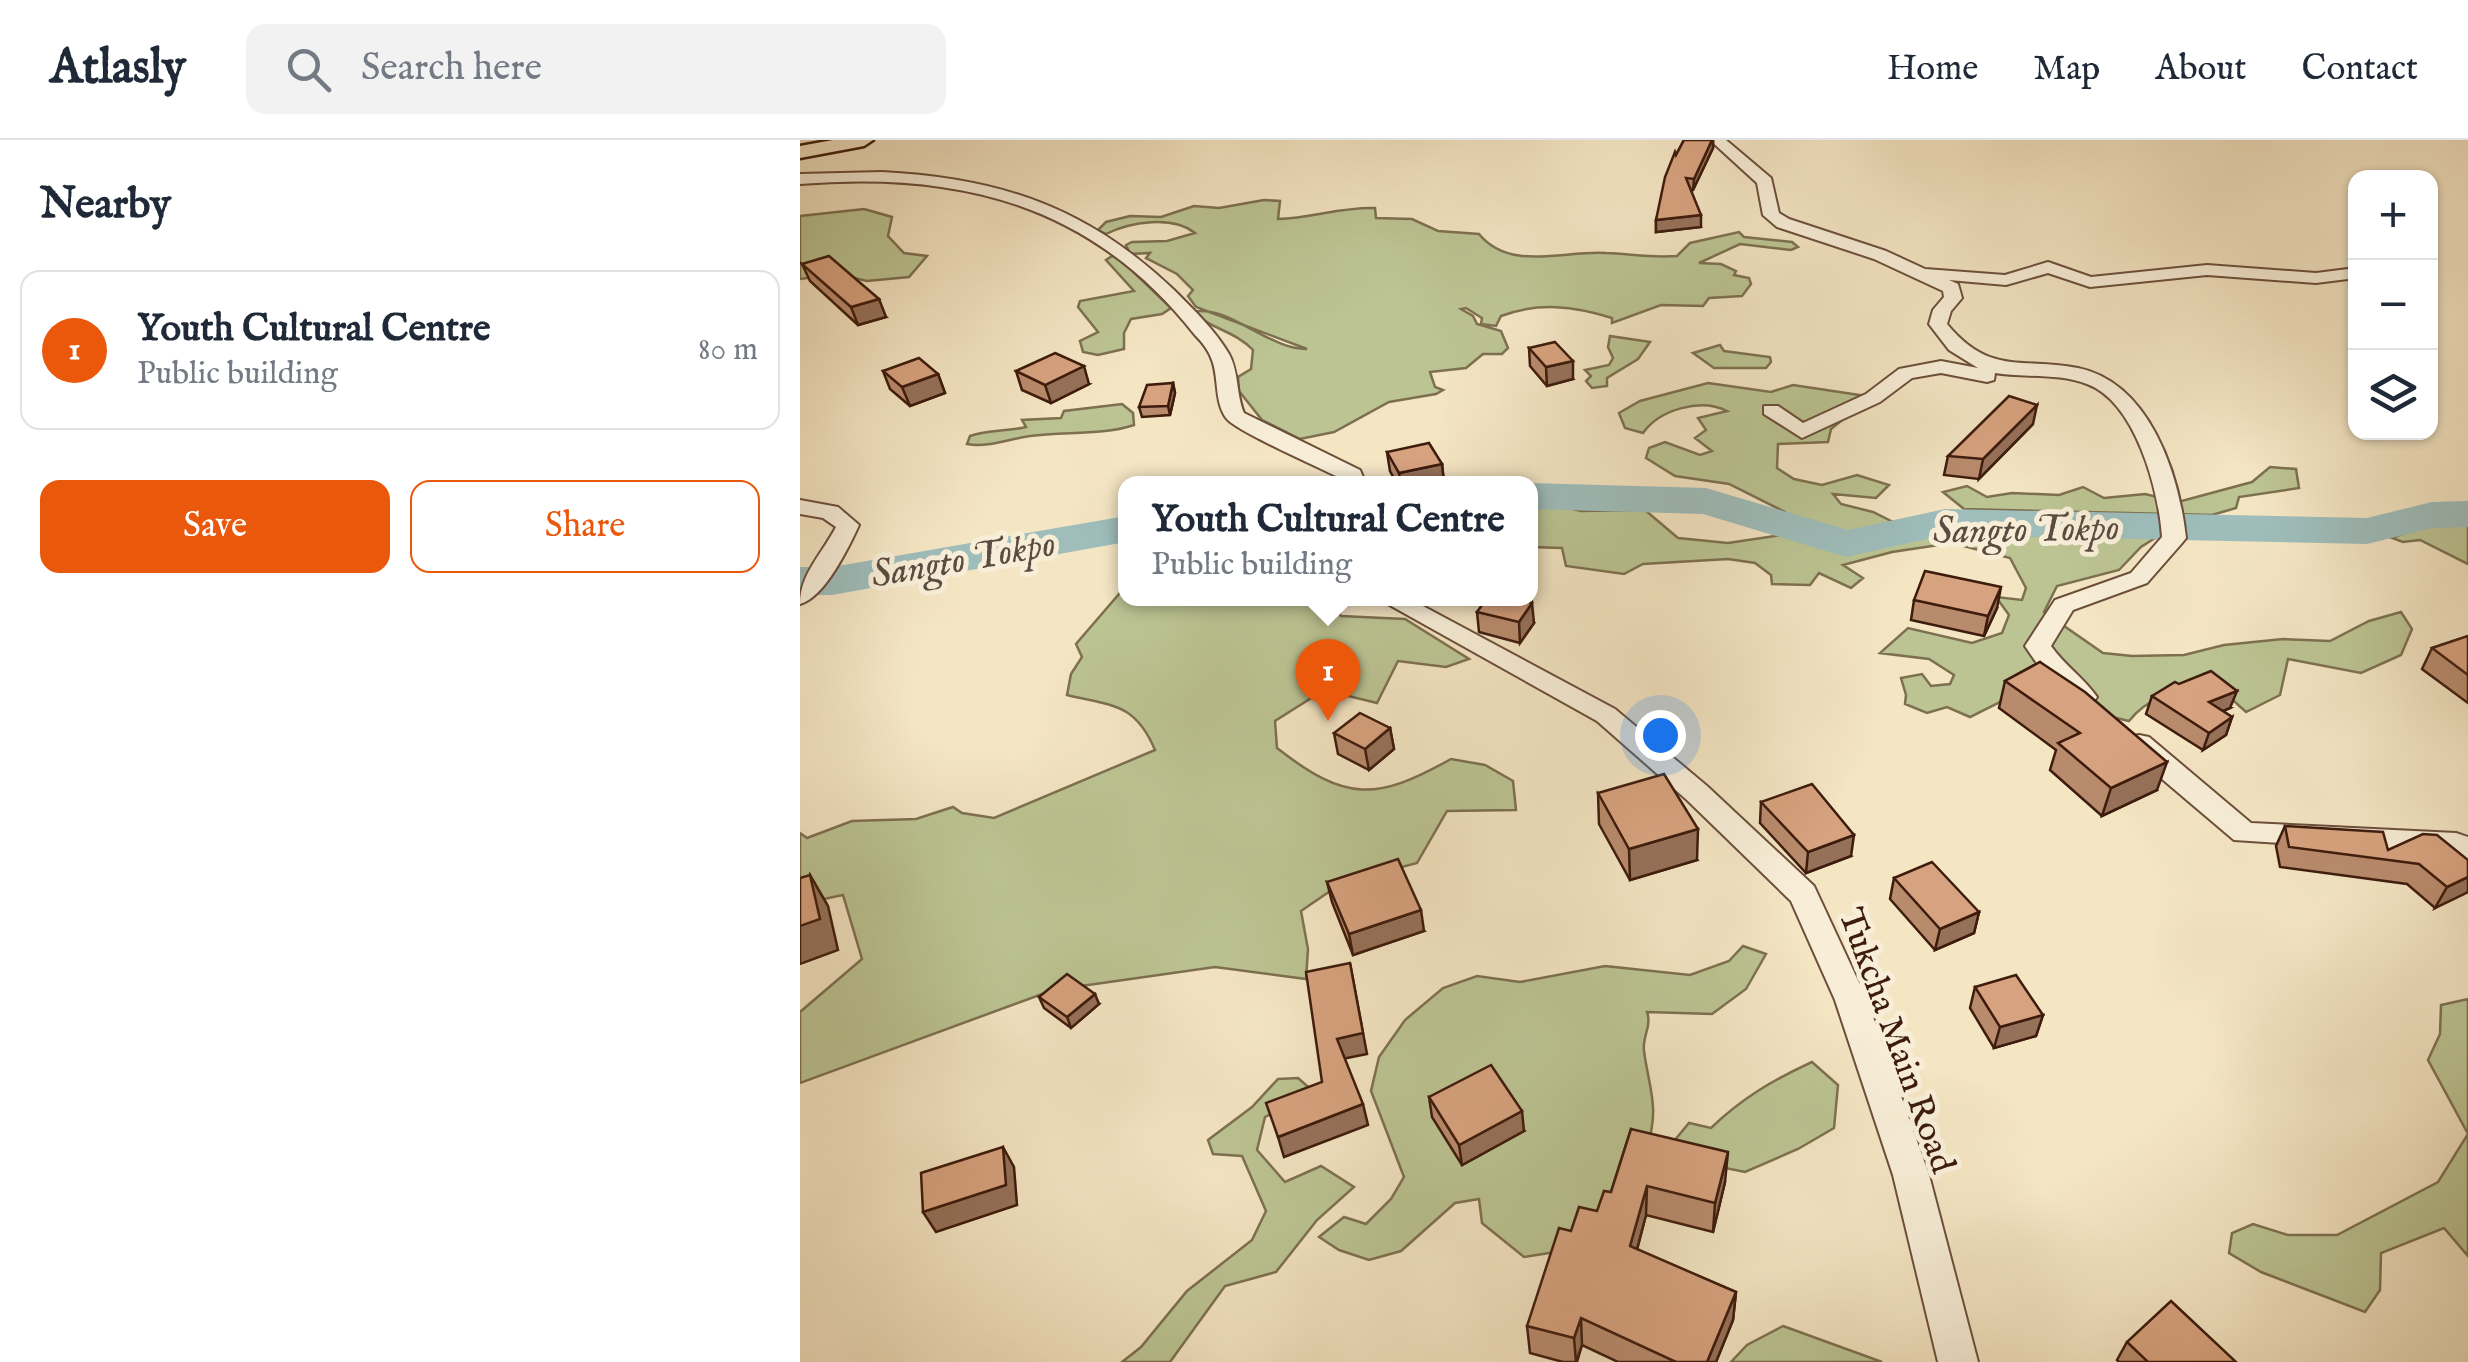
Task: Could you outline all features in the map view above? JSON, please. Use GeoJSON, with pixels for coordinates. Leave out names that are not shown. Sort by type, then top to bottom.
{"type":"FeatureCollection","features":[{"type":"Feature","properties":{"kind":"main road"},"geometry":{"type":"LineString","coordinates":[[800,152],[864,140]]}},
{"type":"Feature","properties":{"kind":"street"},"geometry":{"type":"LineString","coordinates":[[1717,140],[1765,181],[1770,215],[1783,223],[1925,272],[1952,288],[1953,298],[1942,310],[1938,324],[1950,344],[1980,364],[2017,372],[2075,376],[2099,382],[2116,394],[2162,469],[2173,525],[2138,578],[2064,605],[2038,646],[2058,675],[2244,833],[2456,844],[2468,851]]}},
{"type":"Feature","properties":{"kind":"street"},"geometry":{"type":"LineString","coordinates":[[800,179],[890,178],[960,186],[1020,198],[1061,217],[1116,250],[1199,326],[1222,357],[1228,404],[1236,417],[1352,476]]}},
{"type":"Feature","properties":{"kind":"street"},"geometry":{"type":"LineString","coordinates":[[1925,272],[2006,280],[2048,268],[2090,282],[2207,270],[2316,278],[2348,274]]}},
{"type":"Feature","properties":{"kind":"street"},"geometry":{"type":"LineString","coordinates":[[1771,410],[1802,432],[1873,398],[1906,373],[1942,367],[1996,378],[2017,372]]}},
{"type":"Feature","properties":{"kind":"street"},"geometry":{"type":"LineString","coordinates":[[800,507],[830,512],[848,525],[831,559],[802,595]]}},
{"type":"Feature","properties":{"kind":"street","name":"Tukcha Main Road"},"geometry":{"type":"LineString","coordinates":[[1403,606],[1606,715],[1697,793],[1803,894],[1850,1000],[1911,1175],[1958,1362]]}},
{"type":"Feature","properties":{"kind":"green space"},"geometry":{"type":"Polygon","coordinates":[[[1264,200],[1280,201],[1278,219],[1375,208],[1376,218],[1412,219],[1438,231],[1479,234],[1492,246],[1522,256],[1677,256],[1690,243],[1739,232],[1744,237],[1792,242],[1798,247],[1791,250],[1740,244],[1699,263],[1721,264],[1736,271],[1734,275],[1749,278],[1751,284],[1742,296],[1709,298],[1703,306],[1661,305],[1612,323],[1612,318],[1584,311],[1542,307],[1501,316],[1496,326],[1481,324],[1482,318],[1461,309],[1473,316],[1477,324],[1501,331],[1508,348],[1502,354],[1483,354],[1466,368],[1430,372],[1435,387],[1443,390],[1436,394],[1389,402],[1334,432],[1300,439],[1262,420],[1239,391],[1238,377],[1251,369],[1253,350],[1192,312],[1208,312],[1196,307],[1188,296],[1193,290],[1177,274],[1146,258],[1150,253],[1130,254],[1126,245],[1167,241],[1195,233],[1163,222],[1127,226],[1106,234],[1098,230],[1106,222],[1130,216],[1161,217],[1194,206],[1219,208],[1264,200]],[[1243,325],[1278,342],[1307,349],[1243,325]]]}},
{"type":"Feature","properties":{"kind":"green space"},"geometry":{"type":"Polygon","coordinates":[[[864,209],[892,217],[888,236],[904,253],[927,256],[909,277],[867,281],[838,274],[800,279],[800,216],[864,209]]]}},
{"type":"Feature","properties":{"kind":"green space"},"geometry":{"type":"Polygon","coordinates":[[[1112,256],[1119,258],[1171,308],[1162,314],[1131,319],[1124,333],[1124,349],[1098,355],[1083,352],[1080,341],[1098,332],[1078,307],[1080,301],[1134,291],[1106,260],[1112,256]]]}},
{"type":"Feature","properties":{"kind":"green space"},"geometry":{"type":"Polygon","coordinates":[[[1610,336],[1650,342],[1638,359],[1607,378],[1607,386],[1592,388],[1586,381],[1591,376],[1585,370],[1609,365],[1613,358],[1608,347],[1610,336]]]}},
{"type":"Feature","properties":{"kind":"green space"},"geometry":{"type":"Polygon","coordinates":[[[1720,345],[1724,351],[1770,357],[1771,362],[1766,368],[1714,368],[1693,353],[1720,345]]]}},
{"type":"Feature","properties":{"kind":"green space"},"geometry":{"type":"Polygon","coordinates":[[[1708,383],[1771,392],[1793,385],[1866,396],[1861,405],[1831,429],[1828,442],[1778,444],[1777,468],[1794,479],[1822,485],[1857,475],[1889,485],[1876,498],[1833,494],[1841,504],[1873,512],[1919,535],[1952,531],[1998,536],[2155,538],[2119,570],[2057,586],[2044,612],[2103,653],[2184,655],[2224,645],[2283,639],[2330,641],[2369,621],[2401,612],[2412,629],[2401,655],[2361,673],[2288,659],[2280,695],[2246,712],[2213,682],[2156,699],[2129,721],[2070,707],[2036,684],[1970,717],[1947,707],[1927,713],[1905,704],[1901,678],[1922,674],[1931,686],[1950,684],[1954,675],[1929,659],[1880,653],[1908,628],[1972,643],[2002,633],[2009,615],[1996,597],[2022,600],[2026,588],[2010,558],[1952,543],[1892,552],[1843,565],[1863,578],[1851,588],[1819,573],[1810,585],[1772,584],[1771,575],[1755,563],[1728,559],[1643,564],[1624,574],[1566,566],[1562,548],[1538,547],[1538,504],[1548,503],[1581,511],[1645,510],[1678,538],[1728,543],[1781,535],[1788,520],[1785,512],[1729,484],[1675,476],[1646,458],[1649,448],[1665,442],[1700,455],[1712,451],[1695,438],[1706,430],[1698,418],[1727,411],[1705,406],[1682,408],[1660,418],[1643,433],[1625,428],[1619,413],[1640,401],[1708,383]]]}},
{"type":"Feature","properties":{"kind":"green space"},"geometry":{"type":"Polygon","coordinates":[[[1122,404],[1133,413],[1134,425],[1109,431],[967,444],[970,436],[1026,427],[1022,420],[1061,418],[1064,411],[1122,404]]]}},
{"type":"Feature","properties":{"kind":"green space"},"geometry":{"type":"Polygon","coordinates":[[[2270,467],[2296,469],[2299,488],[2239,497],[2236,508],[2212,515],[1964,509],[1943,492],[1967,486],[1987,497],[2012,493],[2059,495],[2083,487],[2104,498],[2145,494],[2178,502],[2252,482],[2270,467]]]}},
{"type":"Feature","properties":{"kind":"green space"},"geometry":{"type":"Polygon","coordinates":[[[2468,518],[2468,564],[2420,540],[2403,542],[2392,538],[2431,522],[2468,518]]]}},
{"type":"Feature","properties":{"kind":"green space"},"geometry":{"type":"Polygon","coordinates":[[[1118,595],[1118,606],[1336,606],[1341,616],[1405,619],[1469,659],[1446,667],[1398,661],[1377,703],[1324,690],[1275,721],[1277,748],[1323,778],[1362,790],[1402,783],[1451,759],[1485,765],[1513,781],[1516,810],[1447,811],[1417,863],[1342,883],[1301,911],[1308,949],[1306,979],[1215,967],[1053,990],[800,1083],[800,1012],[862,959],[843,895],[800,904],[800,833],[807,838],[852,821],[916,819],[953,807],[962,813],[994,818],[1155,750],[1139,723],[1121,709],[1067,695],[1071,674],[1082,657],[1076,644],[1118,595]]]}},
{"type":"Feature","properties":{"kind":"green space"},"geometry":{"type":"Polygon","coordinates":[[[1743,946],[1766,954],[1746,989],[1712,1014],[1647,1012],[1644,1051],[1653,1109],[1647,1147],[1669,1147],[1689,1123],[1711,1128],[1759,1091],[1812,1062],[1838,1085],[1834,1128],[1745,1172],[1716,1166],[1610,1205],[1568,1250],[1524,1257],[1482,1223],[1479,1199],[1455,1203],[1401,1251],[1369,1260],[1339,1250],[1319,1237],[1344,1217],[1366,1224],[1391,1199],[1404,1177],[1371,1091],[1379,1057],[1405,1020],[1443,988],[1477,976],[1520,982],[1605,966],[1690,975],[1729,961],[1743,946]]]}},
{"type":"Feature","properties":{"kind":"green space"},"geometry":{"type":"Polygon","coordinates":[[[2468,999],[2468,1134],[2428,1060],[2440,1034],[2441,1005],[2468,999]]]}},
{"type":"Feature","properties":{"kind":"green space"},"geometry":{"type":"Polygon","coordinates":[[[1298,1078],[1314,1092],[1265,1117],[1257,1150],[1285,1182],[1321,1166],[1354,1187],[1317,1220],[1276,1272],[1225,1286],[1170,1362],[1122,1362],[1141,1347],[1187,1291],[1252,1240],[1266,1211],[1242,1156],[1213,1154],[1208,1140],[1252,1107],[1278,1079],[1298,1078]]]}},
{"type":"Feature","properties":{"kind":"green space"},"geometry":{"type":"Polygon","coordinates":[[[2468,1134],[2468,1256],[2444,1228],[2381,1253],[2380,1290],[2365,1312],[2261,1272],[2229,1253],[2232,1233],[2253,1224],[2288,1235],[2337,1235],[2438,1182],[2468,1134]]]}},
{"type":"Feature","properties":{"kind":"green space"},"geometry":{"type":"Polygon","coordinates":[[[1783,1326],[1882,1362],[1731,1362],[1747,1345],[1783,1326]]]}},
{"type":"Feature","properties":{"kind":"building"},"geometry":{"type":"Polygon","coordinates":[[[1684,140],[1712,140],[1694,179],[1686,178],[1701,215],[1656,220],[1665,177],[1684,140]]]}},
{"type":"Feature","properties":{"kind":"building"},"geometry":{"type":"Polygon","coordinates":[[[829,256],[879,299],[851,307],[802,264],[829,256]]]}},
{"type":"Feature","properties":{"kind":"building"},"geometry":{"type":"Polygon","coordinates":[[[1555,342],[1573,361],[1546,367],[1529,348],[1555,342]]]}},
{"type":"Feature","properties":{"kind":"building"},"geometry":{"type":"Polygon","coordinates":[[[1055,353],[1084,366],[1045,385],[1016,371],[1055,353]]]}},
{"type":"Feature","properties":{"kind":"building"},"geometry":{"type":"Polygon","coordinates":[[[919,358],[938,374],[902,387],[883,371],[919,358]]]}},
{"type":"Feature","properties":{"kind":"building"},"geometry":{"type":"Polygon","coordinates":[[[1173,383],[1168,406],[1139,407],[1147,385],[1173,383]]]}},
{"type":"Feature","properties":{"kind":"building"},"geometry":{"type":"Polygon","coordinates":[[[2009,396],[2037,405],[1983,459],[1948,456],[2009,396]]]}},
{"type":"Feature","properties":{"kind":"building"},"geometry":{"type":"Polygon","coordinates":[[[1429,443],[1442,464],[1399,473],[1387,452],[1429,443]]]}},
{"type":"Feature","properties":{"kind":"building"},"geometry":{"type":"Polygon","coordinates":[[[1925,571],[2001,587],[1988,616],[1914,600],[1925,571]]]}},
{"type":"Feature","properties":{"kind":"building"},"geometry":{"type":"Polygon","coordinates":[[[1481,606],[1530,606],[1519,622],[1477,612],[1481,606]]]}},
{"type":"Feature","properties":{"kind":"building"},"geometry":{"type":"Polygon","coordinates":[[[2468,636],[2468,675],[2432,648],[2468,636]]]}},
{"type":"Feature","properties":{"kind":"building"},"geometry":{"type":"Polygon","coordinates":[[[2040,662],[2085,692],[2167,762],[2111,788],[2058,743],[2080,733],[2005,681],[2040,662]]]}},
{"type":"Feature","properties":{"kind":"building"},"geometry":{"type":"Polygon","coordinates":[[[2211,671],[2237,691],[2209,702],[2232,717],[2209,733],[2152,696],[2175,682],[2179,684],[2211,671]]]}},
{"type":"Feature","properties":{"kind":"building"},"geometry":{"type":"Polygon","coordinates":[[[1360,713],[1390,728],[1365,749],[1334,733],[1360,713]]]}},
{"type":"Feature","properties":{"kind":"building"},"geometry":{"type":"Polygon","coordinates":[[[1664,774],[1698,829],[1629,849],[1598,793],[1664,774]]]}},
{"type":"Feature","properties":{"kind":"building"},"geometry":{"type":"Polygon","coordinates":[[[1812,784],[1854,835],[1808,852],[1761,802],[1812,784]]]}},
{"type":"Feature","properties":{"kind":"building"},"geometry":{"type":"Polygon","coordinates":[[[2285,826],[2383,832],[2388,850],[2423,834],[2437,835],[2468,860],[2468,877],[2447,887],[2419,864],[2289,847],[2285,826]]]}},
{"type":"Feature","properties":{"kind":"building"},"geometry":{"type":"Polygon","coordinates":[[[1398,859],[1421,910],[1349,934],[1327,882],[1398,859]]]}},
{"type":"Feature","properties":{"kind":"building"},"geometry":{"type":"Polygon","coordinates":[[[1932,862],[1979,912],[1940,929],[1894,878],[1932,862]]]}},
{"type":"Feature","properties":{"kind":"building"},"geometry":{"type":"Polygon","coordinates":[[[810,875],[820,919],[800,926],[800,878],[810,875]]]}},
{"type":"Feature","properties":{"kind":"building"},"geometry":{"type":"Polygon","coordinates":[[[1350,963],[1363,1033],[1337,1039],[1363,1104],[1278,1137],[1266,1103],[1322,1082],[1306,972],[1350,963]]]}},
{"type":"Feature","properties":{"kind":"building"},"geometry":{"type":"Polygon","coordinates":[[[1067,974],[1095,994],[1067,1017],[1039,997],[1067,974]]]}},
{"type":"Feature","properties":{"kind":"building"},"geometry":{"type":"Polygon","coordinates":[[[2016,975],[2043,1015],[2000,1027],[1975,987],[2016,975]]]}},
{"type":"Feature","properties":{"kind":"building"},"geometry":{"type":"Polygon","coordinates":[[[1491,1065],[1522,1111],[1459,1145],[1429,1097],[1491,1065]]]}},
{"type":"Feature","properties":{"kind":"building"},"geometry":{"type":"Polygon","coordinates":[[[1631,1129],[1728,1152],[1715,1203],[1647,1186],[1630,1246],[1736,1292],[1707,1362],[1676,1362],[1581,1318],[1574,1338],[1527,1326],[1559,1228],[1571,1231],[1579,1207],[1597,1211],[1604,1191],[1611,1192],[1631,1129]]]}},
{"type":"Feature","properties":{"kind":"building"},"geometry":{"type":"Polygon","coordinates":[[[1003,1147],[1006,1185],[923,1212],[921,1173],[1003,1147]]]}},
{"type":"Feature","properties":{"kind":"building"},"geometry":{"type":"Polygon","coordinates":[[[2171,1301],[2236,1362],[2148,1362],[2127,1342],[2171,1301]]]}},
{"type":"Feature","properties":{"kind":"waterway","name":"Sangto Tokpo"},"geometry":{"type":"LineString","coordinates":[[1538,496],[1706,501],[1846,544],[1945,522],[2367,531],[2432,515],[2468,514]]}},
{"type":"Feature","properties":{"kind":"waterway","name":"Sangto Tokpo"},"geometry":{"type":"LineString","coordinates":[[800,581],[832,581],[1118,530]]}},
{"type":"Feature","properties":{"kind":"place","name":"Youth Cultural Centre"},"geometry":{"type":"Point","coordinates":[1328,721]}}]}
